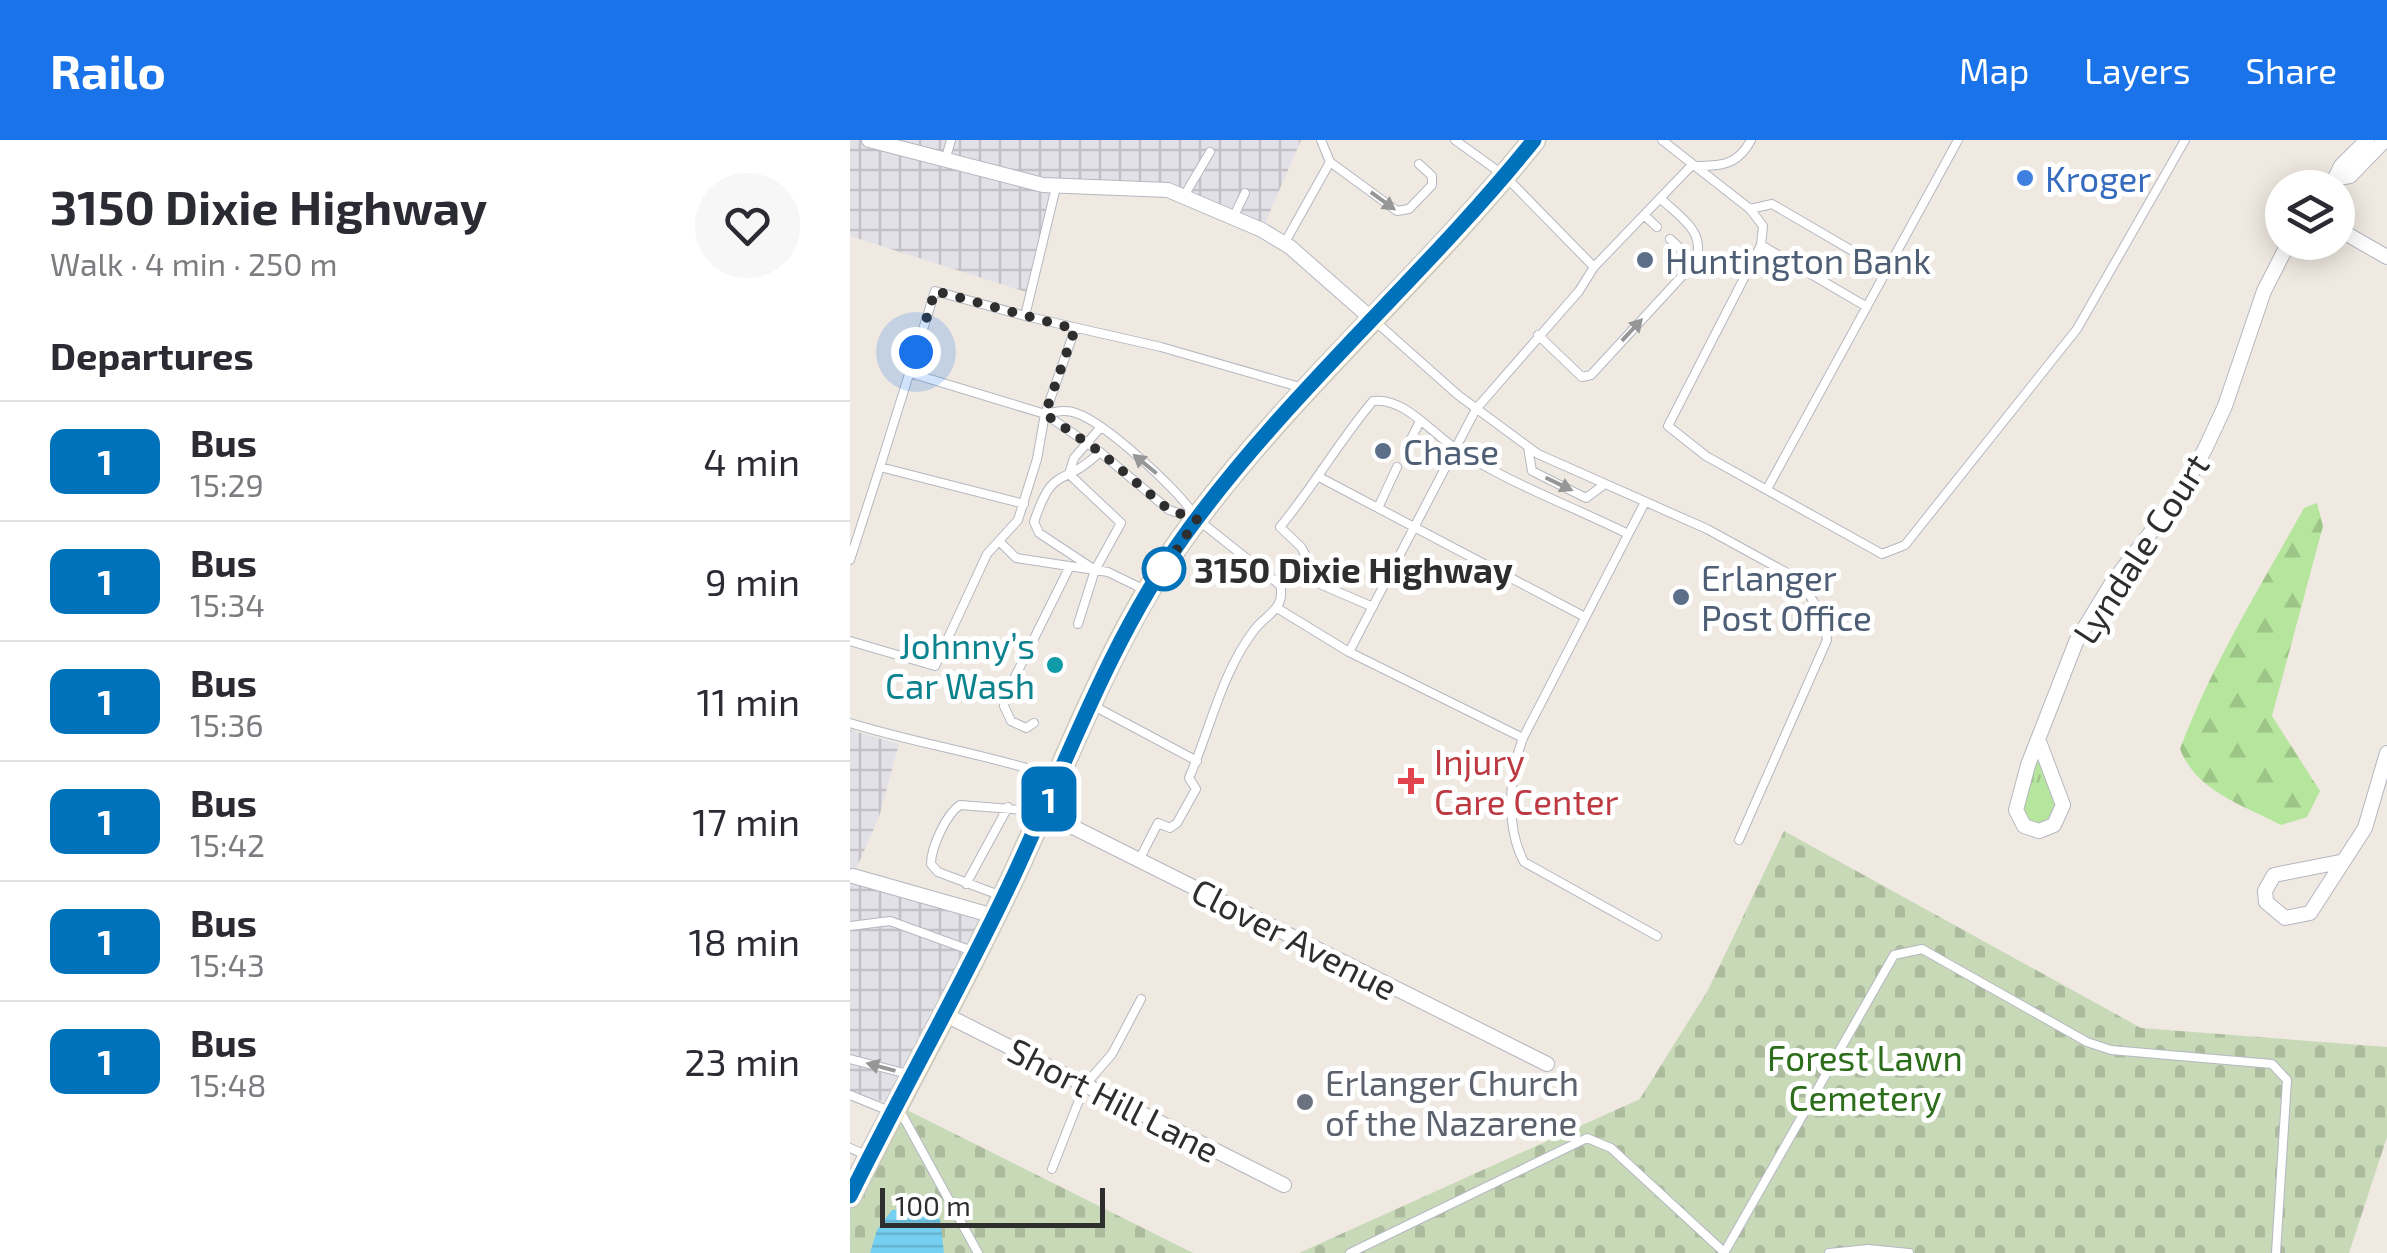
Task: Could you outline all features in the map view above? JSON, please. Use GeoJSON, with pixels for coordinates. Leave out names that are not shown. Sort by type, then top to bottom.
{"type":"FeatureCollection","features":[{"type":"Feature","properties":{"kind":"main road"},"geometry":{"type":"LineString","coordinates":[[850,1196],[860,1153],[895,1109],[944,1014],[1149,592],[1197,519],[1534,140]]}},
{"type":"Feature","properties":{"kind":"street"},"geometry":{"type":"LineString","coordinates":[[869,140],[1057,185],[1158,187],[1284,244],[1373,320]]}},
{"type":"Feature","properties":{"kind":"street"},"geometry":{"type":"LineString","coordinates":[[2339,170],[2367,140]]}},
{"type":"Feature","properties":{"kind":"street"},"geometry":{"type":"LineString","coordinates":[[2355,171],[2385,140]]}},
{"type":"Feature","properties":{"kind":"street"},"geometry":{"type":"LineString","coordinates":[[2355,238],[2387,256]]}},
{"type":"Feature","properties":{"kind":"street","name":"Lyndale Court"},"geometry":{"type":"LineString","coordinates":[[2040,744],[2064,805],[2054,826],[2039,831],[2024,826],[2016,810],[2058,681],[2095,608],[2162,522],[2206,449],[2226,406],[2264,291],[2280,260]]}},
{"type":"Feature","properties":{"kind":"street"},"geometry":{"type":"LineString","coordinates":[[2340,862],[2274,876],[2266,891],[2266,902],[2285,918],[2310,912],[2364,828],[2387,753]]}},
{"type":"Feature","properties":{"kind":"street","name":"Clover Avenue"},"geometry":{"type":"LineString","coordinates":[[1043,812],[1547,1064]]}},
{"type":"Feature","properties":{"kind":"street"},"geometry":{"type":"LineString","coordinates":[[853,876],[999,906]]}},
{"type":"Feature","properties":{"kind":"street","name":"Short Hill Lane"},"geometry":{"type":"LineString","coordinates":[[944,1014],[1284,1185]]}},
{"type":"Feature","properties":{"kind":"lane"},"geometry":{"type":"LineString","coordinates":[[946,161],[951,140]]}},
{"type":"Feature","properties":{"kind":"lane"},"geometry":{"type":"LineString","coordinates":[[1321,140],[1330,162],[1398,211],[1409,209],[1432,185],[1432,176],[1419,164]]}},
{"type":"Feature","properties":{"kind":"lane"},"geometry":{"type":"LineString","coordinates":[[1662,140],[1750,209],[1763,226],[1760,245],[1668,426],[1706,456],[1882,554],[1905,546],[2076,330],[2185,140]]}},
{"type":"Feature","properties":{"kind":"lane"},"geometry":{"type":"LineString","coordinates":[[1349,652],[1476,409],[1579,291],[1594,267],[1691,166],[1730,164],[1738,160],[1751,140]]}},
{"type":"Feature","properties":{"kind":"lane"},"geometry":{"type":"LineString","coordinates":[[1767,489],[1958,140]]}},
{"type":"Feature","properties":{"kind":"lane"},"geometry":{"type":"LineString","coordinates":[[1461,141],[1505,176],[1594,267]]}},
{"type":"Feature","properties":{"kind":"lane"},"geometry":{"type":"LineString","coordinates":[[1184,197],[1210,152]]}},
{"type":"Feature","properties":{"kind":"lane"},"geometry":{"type":"LineString","coordinates":[[1284,244],[1330,162]]}},
{"type":"Feature","properties":{"kind":"lane"},"geometry":{"type":"LineString","coordinates":[[1025,316],[1057,185]]}},
{"type":"Feature","properties":{"kind":"lane"},"geometry":{"type":"LineString","coordinates":[[1232,220],[1245,193]]}},
{"type":"Feature","properties":{"kind":"lane"},"geometry":{"type":"LineString","coordinates":[[1538,335],[1582,377],[1591,375],[1695,262],[1702,246],[1697,232],[1660,198]]}},
{"type":"Feature","properties":{"kind":"lane"},"geometry":{"type":"LineString","coordinates":[[1750,209],[1772,204],[1886,270]]}},
{"type":"Feature","properties":{"kind":"lane"},"geometry":{"type":"LineString","coordinates":[[1644,215],[1656,226]]}},
{"type":"Feature","properties":{"kind":"lane"},"geometry":{"type":"LineString","coordinates":[[1670,239],[1695,262]]}},
{"type":"Feature","properties":{"kind":"lane"},"geometry":{"type":"LineString","coordinates":[[1760,245],[1867,307]]}},
{"type":"Feature","properties":{"kind":"lane"},"geometry":{"type":"LineString","coordinates":[[850,560],[935,291],[1075,329],[1162,347],[1308,390]]}},
{"type":"Feature","properties":{"kind":"lane"},"geometry":{"type":"LineString","coordinates":[[1373,320],[1476,409],[1528,447],[1779,566],[1800,580],[1823,617],[1826,640],[1738,840]]}},
{"type":"Feature","properties":{"kind":"lane"},"geometry":{"type":"LineString","coordinates":[[850,641],[935,666],[987,554],[1018,520],[1045,414],[1075,329]]}},
{"type":"Feature","properties":{"kind":"lane"},"geometry":{"type":"LineString","coordinates":[[910,373],[1045,414],[1100,452],[1169,510],[1197,519]]}},
{"type":"Feature","properties":{"kind":"lane"},"geometry":{"type":"LineString","coordinates":[[1372,607],[1322,584],[1301,547],[1280,527],[1321,478],[1346,433],[1373,401],[1383,400],[1402,407],[1455,448],[1628,534]]}},
{"type":"Feature","properties":{"kind":"lane"},"geometry":{"type":"LineString","coordinates":[[1045,414],[1075,412],[1100,428],[1179,492],[1197,519],[1280,585],[1282,595],[1277,608],[1255,630],[1204,732],[1189,778],[1196,789],[1178,823],[1170,828],[1158,824],[1139,860]]}},
{"type":"Feature","properties":{"kind":"lane"},"geometry":{"type":"LineString","coordinates":[[1406,447],[1420,421]]}},
{"type":"Feature","properties":{"kind":"lane"},"geometry":{"type":"LineString","coordinates":[[1069,474],[1074,458],[1100,428]]}},
{"type":"Feature","properties":{"kind":"lane"},"geometry":{"type":"LineString","coordinates":[[1528,447],[1532,471],[1586,498],[1605,484]]}},
{"type":"Feature","properties":{"kind":"lane"},"geometry":{"type":"LineString","coordinates":[[1095,570],[1040,533],[1034,522],[1045,488],[1056,477],[1069,474],[1100,452]]}},
{"type":"Feature","properties":{"kind":"lane"},"geometry":{"type":"LineString","coordinates":[[880,467],[1024,504]]}},
{"type":"Feature","properties":{"kind":"lane"},"geometry":{"type":"LineString","coordinates":[[1378,508],[1397,467]]}},
{"type":"Feature","properties":{"kind":"lane"},"geometry":{"type":"LineString","coordinates":[[1069,474],[1121,523],[1095,570],[1078,624]]}},
{"type":"Feature","properties":{"kind":"lane"},"geometry":{"type":"LineString","coordinates":[[1321,478],[1585,617]]}},
{"type":"Feature","properties":{"kind":"lane"},"geometry":{"type":"LineString","coordinates":[[1644,502],[1522,738],[1512,768],[1515,845],[1524,862],[1657,936]]}},
{"type":"Feature","properties":{"kind":"lane"},"geometry":{"type":"LineString","coordinates":[[999,541],[1016,558],[1121,576],[1149,592]]}},
{"type":"Feature","properties":{"kind":"lane"},"geometry":{"type":"LineString","coordinates":[[1034,723],[1026,728],[1011,721],[1004,706],[1006,695],[1070,566]]}},
{"type":"Feature","properties":{"kind":"lane"},"geometry":{"type":"LineString","coordinates":[[1277,608],[1349,652],[1522,738]]}},
{"type":"Feature","properties":{"kind":"lane"},"geometry":{"type":"LineString","coordinates":[[1092,705],[1197,761]]}},
{"type":"Feature","properties":{"kind":"lane"},"geometry":{"type":"LineString","coordinates":[[850,723],[946,750],[984,754],[1059,778]]}},
{"type":"Feature","properties":{"kind":"lane"},"geometry":{"type":"LineString","coordinates":[[999,906],[966,884],[938,872],[930,859],[953,810],[970,805],[1043,812]]}},
{"type":"Feature","properties":{"kind":"lane"},"geometry":{"type":"LineString","coordinates":[[966,884],[1008,807]]}},
{"type":"Feature","properties":{"kind":"lane"},"geometry":{"type":"LineString","coordinates":[[850,926],[890,921],[975,952]]}},
{"type":"Feature","properties":{"kind":"lane"},"geometry":{"type":"LineString","coordinates":[[1350,1253],[1587,1138],[1611,1148],[1724,1253],[1894,954],[1922,949],[2099,1046],[2144,1056],[2272,1064],[2288,1080],[2276,1253]]}},
{"type":"Feature","properties":{"kind":"lane"},"geometry":{"type":"LineString","coordinates":[[1052,1169],[1085,1085],[1112,1054],[1141,999]]}},
{"type":"Feature","properties":{"kind":"lane"},"geometry":{"type":"LineString","coordinates":[[850,1058],[912,1075]]}},
{"type":"Feature","properties":{"kind":"lane"},"geometry":{"type":"LineString","coordinates":[[850,1095],[895,1109],[978,1253]]}},
{"type":"Feature","properties":{"kind":"lane"},"geometry":{"type":"LineString","coordinates":[[1829,1253],[1868,1249],[1909,1253]]}},
{"type":"Feature","properties":{"kind":"shaded area"},"geometry":{"type":"Polygon","coordinates":[[[850,140],[1301,140],[1262,230],[1168,190],[1057,185],[1029,293],[850,236],[850,140]]]}},
{"type":"Feature","properties":{"kind":"shaded area"},"geometry":{"type":"Polygon","coordinates":[[[850,730],[899,744],[879,817],[853,876],[994,916],[897,1105],[850,1093],[850,730]]]}},
{"type":"Feature","properties":{"kind":"green space"},"geometry":{"type":"Polygon","coordinates":[[[2317,503],[2323,526],[2272,716],[2320,791],[2307,817],[2281,825],[2209,786],[2187,764],[2180,749],[2254,597],[2304,508],[2317,503]]]}},
{"type":"Feature","properties":{"kind":"green space"},"geometry":{"type":"Polygon","coordinates":[[[2039,755],[2057,809],[2051,819],[2040,824],[2027,819],[2021,798],[2039,755]]]}},
{"type":"Feature","properties":{"kind":"green space","name":"Forest Lawn Cemetery"},"geometry":{"type":"Polygon","coordinates":[[[1784,831],[2141,1028],[2387,1047],[2387,1137],[2349,1253],[1299,1253],[1640,1099],[1708,990],[1784,831]]]}},
{"type":"Feature","properties":{"kind":"green space"},"geometry":{"type":"Polygon","coordinates":[[[897,1105],[1193,1253],[850,1253],[850,1196],[897,1105]]]}},
{"type":"Feature","properties":{"kind":"water"},"geometry":{"type":"Polygon","coordinates":[[[917,1209],[940,1219],[944,1253],[870,1253],[877,1230],[892,1210],[917,1209]]]}},
{"type":"Feature","properties":{"kind":"bus line","name":"1"},"geometry":{"type":"LineString","coordinates":[[850,1196],[1013,878],[1117,652],[1174,551],[1210,502],[1294,405],[1493,191],[1534,140]]}},
{"type":"Feature","properties":{"kind":"place","name":"Kroger"},"geometry":{"type":"Point","coordinates":[2025,178]}},
{"type":"Feature","properties":{"kind":"place","name":"Huntington Bank"},"geometry":{"type":"Point","coordinates":[1645,260]}},
{"type":"Feature","properties":{"kind":"place","name":"Chase"},"geometry":{"type":"Point","coordinates":[1383,451]}},
{"type":"Feature","properties":{"kind":"place","name":"3150 Dixie Highway"},"geometry":{"type":"Point","coordinates":[1164,569]}},
{"type":"Feature","properties":{"kind":"place","name":"Erlanger Post Office"},"geometry":{"type":"Point","coordinates":[1681,597]}},
{"type":"Feature","properties":{"kind":"place","name":"Johnny’s Car Wash"},"geometry":{"type":"Point","coordinates":[1055,665]}},
{"type":"Feature","properties":{"kind":"place","name":"Injury Care Center"},"geometry":{"type":"Point","coordinates":[1411,781]}},
{"type":"Feature","properties":{"kind":"place","name":"Erlanger Church of the Nazarene"},"geometry":{"type":"Point","coordinates":[1305,1102]}},
{"type":"Feature","properties":{"kind":"route"},"geometry":{"type":"LineString","coordinates":[[916,352],[935,291],[1075,329],[1062,375],[1045,414],[1057,426],[1070,430],[1100,452],[1169,510],[1197,519],[1162,572],[1164,569]]}}]}
